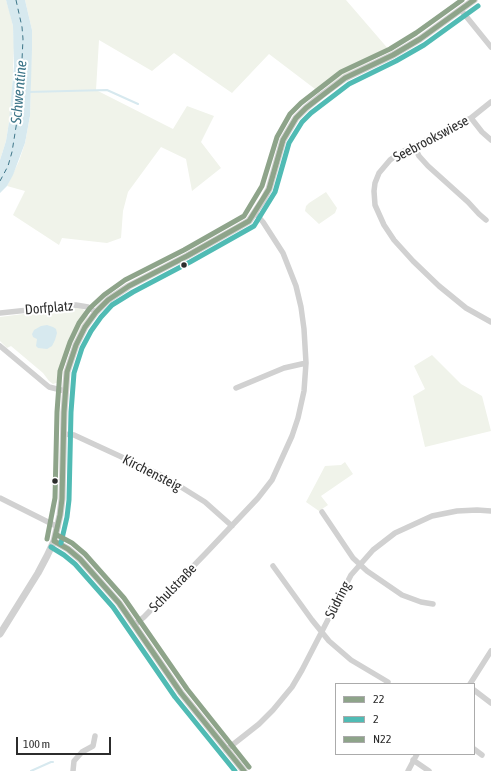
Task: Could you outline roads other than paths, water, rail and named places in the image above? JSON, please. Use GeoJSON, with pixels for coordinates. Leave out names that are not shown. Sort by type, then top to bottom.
{"type":"FeatureCollection","features":[{"type":"Feature","properties":{"kind":"street"},"geometry":{"type":"LineString","coordinates":[[0,634],[38,573],[54,540],[58,527],[62,499],[65,391],[70,363],[76,345],[85,327],[96,312],[108,300],[129,286],[237,228],[248,220],[255,213],[269,189],[283,140],[293,123],[306,108],[345,78],[393,55],[420,39],[474,0]]}},
{"type":"Feature","properties":{"kind":"street"},"geometry":{"type":"LineString","coordinates":[[461,10],[491,47]]}},
{"type":"Feature","properties":{"kind":"street","name":"Seebrookswiese"},"geometry":{"type":"LineString","coordinates":[[491,102],[471,118],[398,154],[390,160],[379,173],[374,192],[375,205],[379,216],[394,240],[433,281],[466,308],[491,322]]}},
{"type":"Feature","properties":{"kind":"street"},"geometry":{"type":"LineString","coordinates":[[471,118],[482,132],[491,140]]}},
{"type":"Feature","properties":{"kind":"street"},"geometry":{"type":"LineString","coordinates":[[414,146],[419,156],[428,166],[486,220]]}},
{"type":"Feature","properties":{"kind":"street","name":"Schulstraße"},"geometry":{"type":"LineString","coordinates":[[134,625],[144,617],[258,498],[272,480],[292,436],[304,391],[306,363],[301,307],[296,286],[283,253],[263,222],[255,213]]}},
{"type":"Feature","properties":{"kind":"street","name":"Dorfplatz"},"geometry":{"type":"LineString","coordinates":[[0,313],[76,305],[88,307],[96,312]]}},
{"type":"Feature","properties":{"kind":"street"},"geometry":{"type":"LineString","coordinates":[[0,346],[49,387],[65,391]]}},
{"type":"Feature","properties":{"kind":"street"},"geometry":{"type":"LineString","coordinates":[[236,388],[284,368],[306,363]]}},
{"type":"Feature","properties":{"kind":"street","name":"Kirchensteig"},"geometry":{"type":"LineString","coordinates":[[64,434],[74,435],[165,477],[206,502],[232,526]]}},
{"type":"Feature","properties":{"kind":"street"},"geometry":{"type":"LineString","coordinates":[[0,498],[58,527]]}},
{"type":"Feature","properties":{"kind":"street","name":"Südring"},"geometry":{"type":"LineString","coordinates":[[226,750],[259,724],[281,701],[302,670],[345,586],[359,565],[373,550],[395,533],[418,522],[448,513],[477,510],[491,512]]}},
{"type":"Feature","properties":{"kind":"street"},"geometry":{"type":"LineString","coordinates":[[322,512],[359,565],[402,595],[421,602],[433,604]]}},
{"type":"Feature","properties":{"kind":"street"},"geometry":{"type":"LineString","coordinates":[[54,540],[80,559],[119,603],[173,682],[244,771]]}},
{"type":"Feature","properties":{"kind":"street"},"geometry":{"type":"LineString","coordinates":[[273,566],[322,633],[351,660],[388,682]]}},
{"type":"Feature","properties":{"kind":"street"},"geometry":{"type":"LineString","coordinates":[[471,683],[491,652]]}},
{"type":"Feature","properties":{"kind":"street"},"geometry":{"type":"LineString","coordinates":[[475,691],[491,703]]}},
{"type":"Feature","properties":{"kind":"street"},"geometry":{"type":"LineString","coordinates":[[73,771],[74,761],[82,752],[93,746],[95,736]]}},
{"type":"Feature","properties":{"kind":"street"},"geometry":{"type":"LineString","coordinates":[[475,750],[482,755]]}},
{"type":"Feature","properties":{"kind":"street"},"geometry":{"type":"LineString","coordinates":[[408,771],[416,755]]}},
{"type":"Feature","properties":{"kind":"street"},"geometry":{"type":"LineString","coordinates":[[413,760],[429,771]]}},
{"type":"Feature","properties":{"kind":"water","name":"Schwentine"},"geometry":{"type":"Polygon","coordinates":[[[6,0],[25,0],[32,30],[30,116],[25,143],[13,175],[7,186],[0,193],[0,160],[6,141],[9,122],[14,66],[13,26],[6,0]]]}},
{"type":"Feature","properties":{"kind":"water"},"geometry":{"type":"Polygon","coordinates":[[[47,325],[56,329],[57,333],[55,340],[52,346],[47,349],[38,348],[36,346],[37,339],[33,337],[32,334],[34,330],[41,326],[47,325]]]}},
{"type":"Feature","properties":{"kind":"waterway","name":"Schwentine"},"geometry":{"type":"LineString","coordinates":[[28,92],[107,90],[138,104]]}},
{"type":"Feature","properties":{"kind":"waterway"},"geometry":{"type":"LineString","coordinates":[[31,771],[53,762]]}}]}
